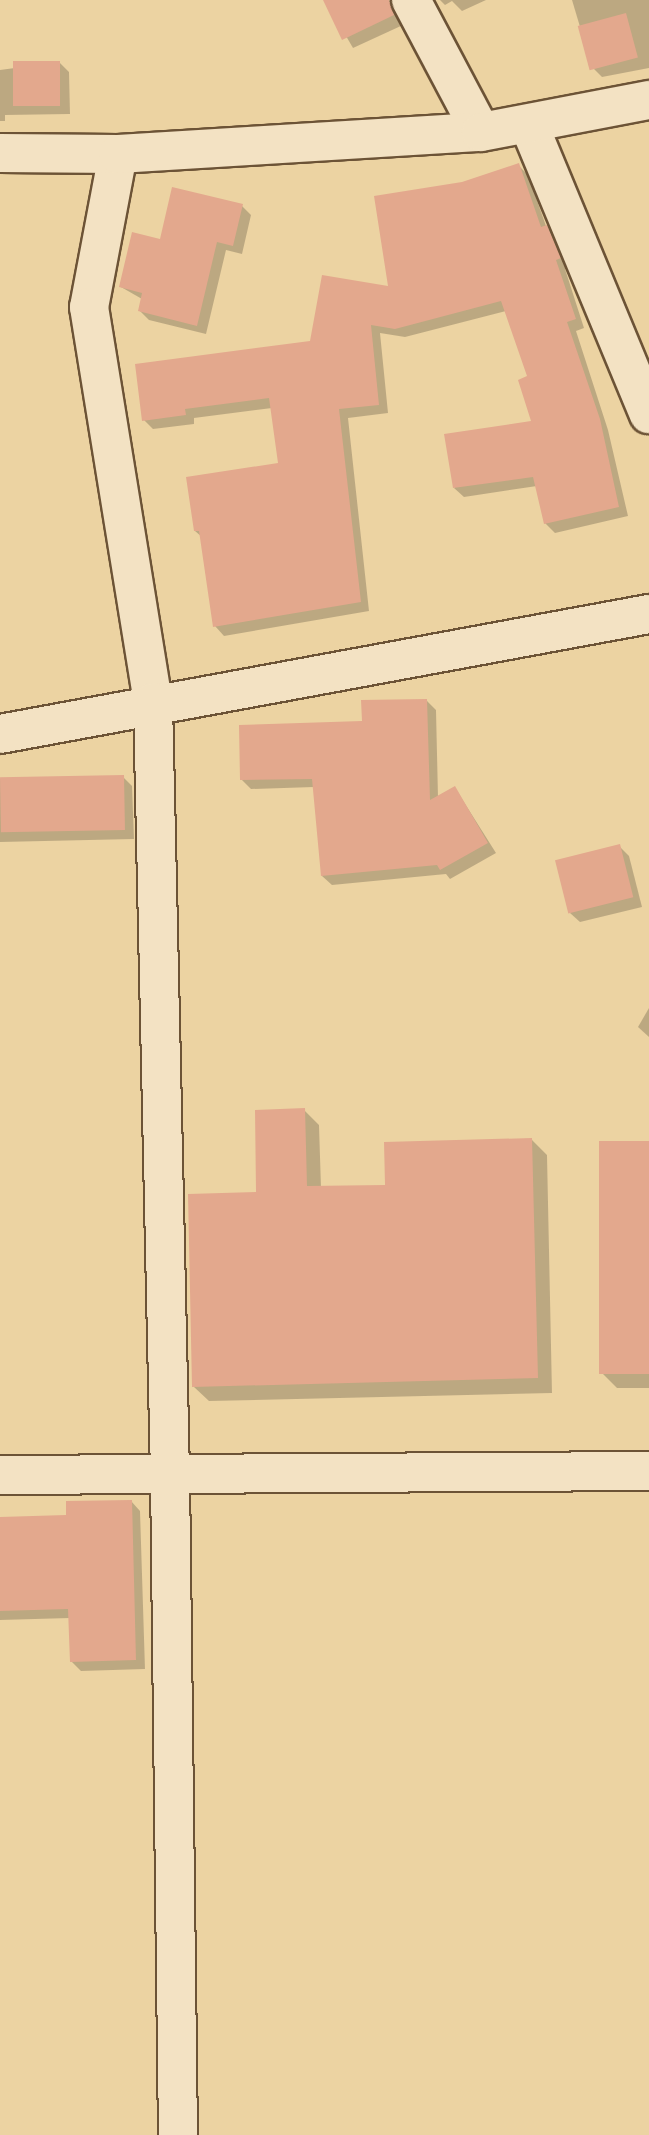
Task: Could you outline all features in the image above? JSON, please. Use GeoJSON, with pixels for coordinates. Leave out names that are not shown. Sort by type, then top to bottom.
{"type":"FeatureCollection","features":[{"type":"Feature","properties":{"kind":"street"},"geometry":{"type":"LineString","coordinates":[[411,0],[481,132]]}},
{"type":"Feature","properties":{"kind":"street"},"geometry":{"type":"LineString","coordinates":[[0,153],[118,154],[481,132],[529,125],[649,100]]}},
{"type":"Feature","properties":{"kind":"street"},"geometry":{"type":"LineString","coordinates":[[529,125],[649,414]]}},
{"type":"Feature","properties":{"kind":"street"},"geometry":{"type":"LineString","coordinates":[[118,154],[89,307],[153,702],[170,1474],[178,2135]]}},
{"type":"Feature","properties":{"kind":"street"},"geometry":{"type":"LineString","coordinates":[[0,734],[153,702],[649,614]]}},
{"type":"Feature","properties":{"kind":"street"},"geometry":{"type":"LineString","coordinates":[[0,1475],[649,1471]]}},
{"type":"Feature","properties":{"kind":"building"},"geometry":{"type":"Polygon","coordinates":[[[323,0],[389,0],[394,15],[342,40],[323,0]]]}},
{"type":"Feature","properties":{"kind":"building"},"geometry":{"type":"Polygon","coordinates":[[[626,13],[638,57],[590,70],[578,26],[626,13]]]}},
{"type":"Feature","properties":{"kind":"building"},"geometry":{"type":"Polygon","coordinates":[[[13,61],[60,61],[60,106],[13,106],[13,61]]]}},
{"type":"Feature","properties":{"kind":"building"},"geometry":{"type":"Polygon","coordinates":[[[519,163],[541,227],[547,225],[561,258],[556,260],[576,319],[567,322],[600,419],[619,507],[544,524],[533,477],[453,488],[444,434],[531,421],[518,380],[527,376],[501,301],[395,329],[371,325],[379,405],[339,409],[361,602],[213,627],[199,531],[194,531],[186,477],[278,463],[269,398],[185,409],[186,415],[142,421],[135,364],[310,341],[322,275],[388,286],[374,196],[462,182],[519,163]]]}},
{"type":"Feature","properties":{"kind":"building"},"geometry":{"type":"Polygon","coordinates":[[[172,187],[243,204],[233,246],[217,242],[197,326],[138,311],[142,293],[119,287],[132,232],[160,239],[172,187]]]}},
{"type":"Feature","properties":{"kind":"building"},"geometry":{"type":"Polygon","coordinates":[[[427,699],[430,800],[455,786],[488,843],[440,870],[437,865],[321,876],[312,779],[240,780],[239,725],[362,721],[361,700],[427,699]]]}},
{"type":"Feature","properties":{"kind":"building"},"geometry":{"type":"Polygon","coordinates":[[[124,775],[125,830],[1,832],[0,777],[124,775]]]}},
{"type":"Feature","properties":{"kind":"building"},"geometry":{"type":"Polygon","coordinates":[[[620,844],[633,897],[568,914],[555,860],[620,844]]]}},
{"type":"Feature","properties":{"kind":"building"},"geometry":{"type":"Polygon","coordinates":[[[305,1108],[307,1186],[385,1185],[384,1142],[532,1138],[538,1378],[192,1387],[188,1194],[256,1192],[255,1110],[305,1108]]]}},
{"type":"Feature","properties":{"kind":"building"},"geometry":{"type":"Polygon","coordinates":[[[599,1141],[649,1141],[649,1374],[599,1374],[599,1141]]]}},
{"type":"Feature","properties":{"kind":"building"},"geometry":{"type":"Polygon","coordinates":[[[132,1500],[136,1660],[70,1662],[68,1609],[0,1611],[0,1517],[66,1515],[66,1501],[132,1500]]]}}]}
